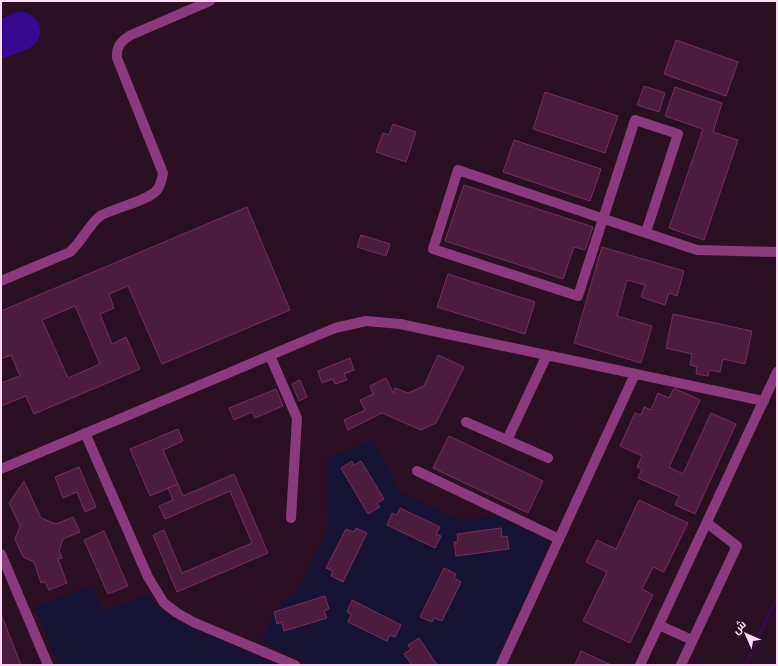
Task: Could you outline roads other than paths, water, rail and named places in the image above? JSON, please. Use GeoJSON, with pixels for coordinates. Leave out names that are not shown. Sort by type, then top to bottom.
{"type":"FeatureCollection","features":[{"type":"Feature","properties":{"kind":"lane"},"geometry":{"type":"LineString","coordinates":[[1,281],[70,252],[76,247],[100,216],[148,197],[156,191],[162,182],[163,173],[117,58],[118,46],[122,40],[210,1]]}},
{"type":"Feature","properties":{"kind":"lane"},"geometry":{"type":"LineString","coordinates":[[646,232],[678,134],[635,120],[604,218],[578,296],[433,249],[458,170],[604,218],[646,232],[697,250],[777,252]]}},
{"type":"Feature","properties":{"kind":"lane"},"geometry":{"type":"LineString","coordinates":[[1,469],[335,328],[366,321],[400,324],[764,401]]}},
{"type":"Feature","properties":{"kind":"lane"},"geometry":{"type":"LineString","coordinates":[[507,440],[547,355]]}},
{"type":"Feature","properties":{"kind":"lane"},"geometry":{"type":"LineString","coordinates":[[270,356],[297,418],[291,518]]}},
{"type":"Feature","properties":{"kind":"lane"},"geometry":{"type":"LineString","coordinates":[[640,665],[777,372]]}},
{"type":"Feature","properties":{"kind":"lane"},"geometry":{"type":"LineString","coordinates":[[501,665],[635,374]]}},
{"type":"Feature","properties":{"kind":"lane"},"geometry":{"type":"LineString","coordinates":[[466,422],[548,458]]}},
{"type":"Feature","properties":{"kind":"lane"},"geometry":{"type":"LineString","coordinates":[[85,433],[148,577],[164,603],[177,613],[193,622],[295,665]]}},
{"type":"Feature","properties":{"kind":"lane"},"geometry":{"type":"LineString","coordinates":[[417,471],[559,539]]}},
{"type":"Feature","properties":{"kind":"lane"},"geometry":{"type":"LineString","coordinates":[[681,665],[737,546],[707,523]]}},
{"type":"Feature","properties":{"kind":"lane"},"geometry":{"type":"LineString","coordinates":[[1,554],[48,665]]}},
{"type":"Feature","properties":{"kind":"lane"},"geometry":{"type":"LineString","coordinates":[[659,625],[692,640]]}},
{"type":"Feature","properties":{"kind":"waterway"},"geometry":{"type":"LineString","coordinates":[[746,665],[777,597]]}}]}
